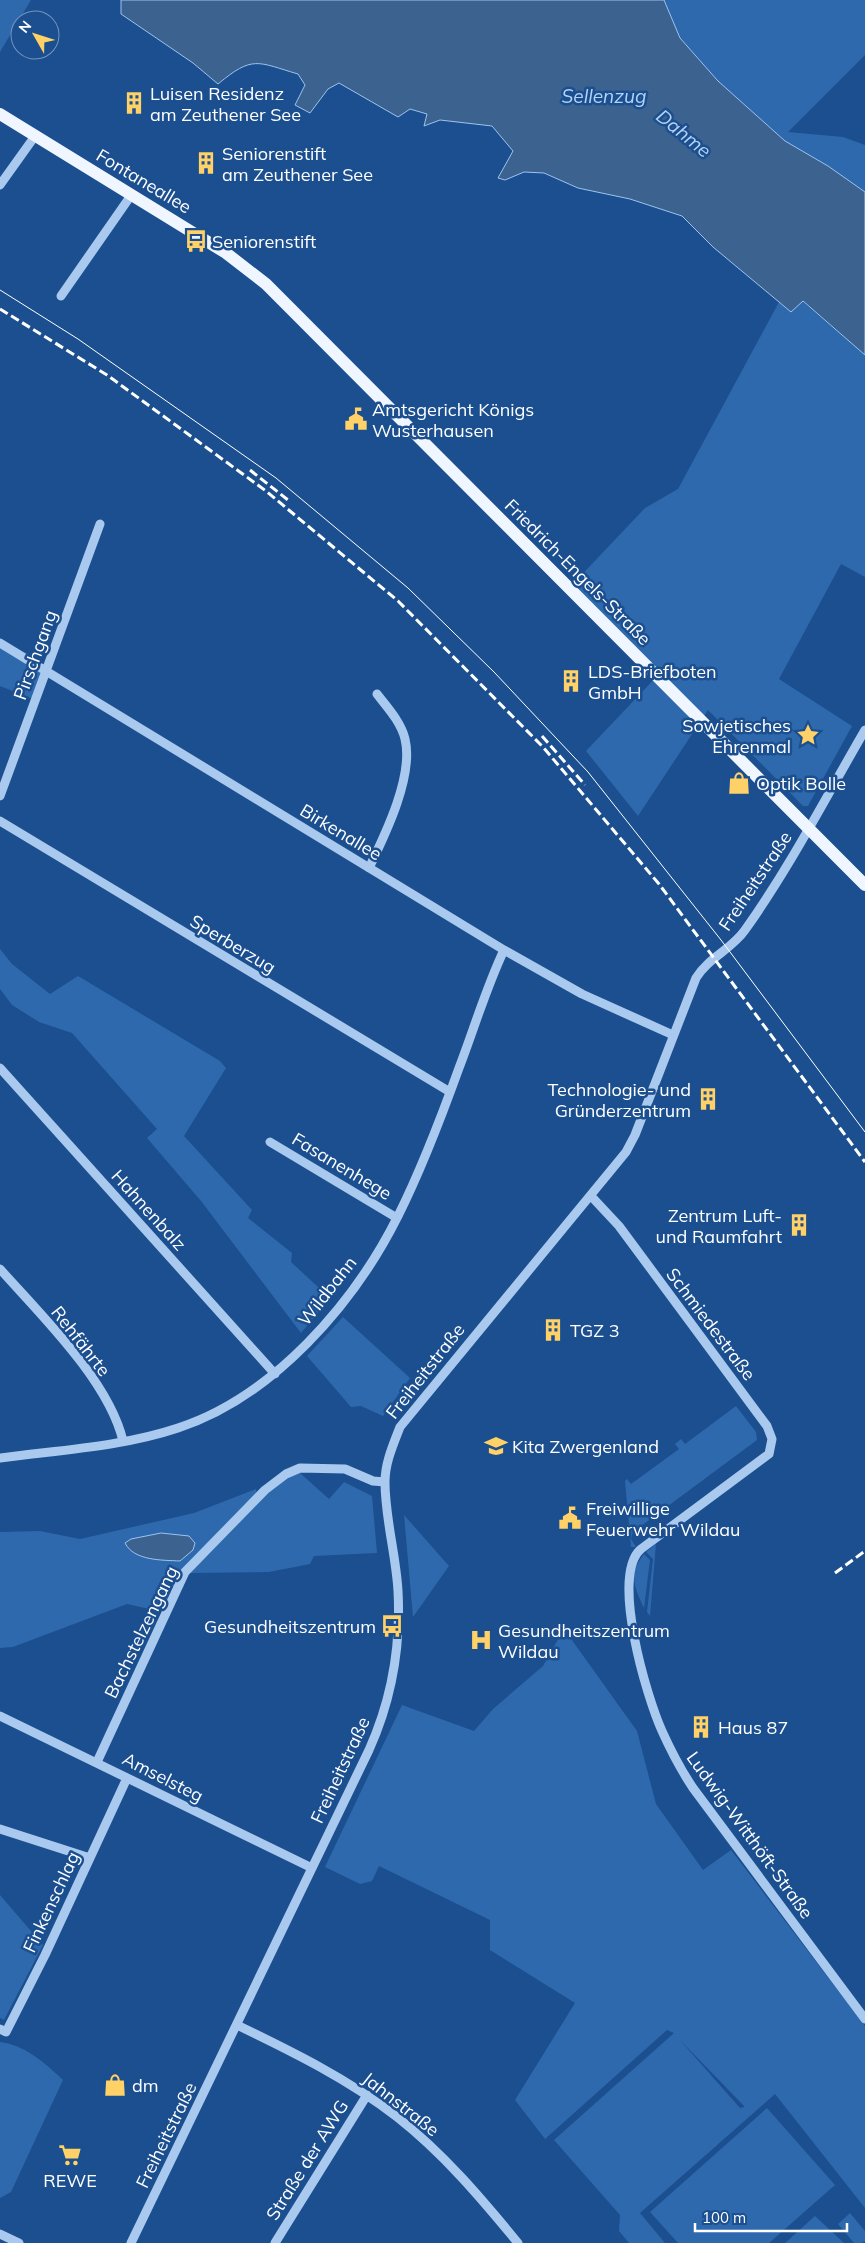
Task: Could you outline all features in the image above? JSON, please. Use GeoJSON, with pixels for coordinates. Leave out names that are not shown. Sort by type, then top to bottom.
{"type":"FeatureCollection","features":[{"type":"Feature","properties":{"kind":"main road","name":"Fontaneallee"},"geometry":{"type":"LineString","coordinates":[[0,114],[226,253],[266,284]]}},
{"type":"Feature","properties":{"kind":"main road","name":"Friedrich-Engels-Straße"},"geometry":{"type":"LineString","coordinates":[[266,284],[865,885]]}},
{"type":"Feature","properties":{"kind":"street"},"geometry":{"type":"LineString","coordinates":[[0,184],[35,136]]}},
{"type":"Feature","properties":{"kind":"street"},"geometry":{"type":"LineString","coordinates":[[61,296],[132,194]]}},
{"type":"Feature","properties":{"kind":"street","name":"Pirschgang"},"geometry":{"type":"LineString","coordinates":[[0,796],[100,524]]}},
{"type":"Feature","properties":{"kind":"street","name":"Birkenallee"},"geometry":{"type":"LineString","coordinates":[[0,643],[504,950],[582,994],[673,1035]]}},
{"type":"Feature","properties":{"kind":"street"},"geometry":{"type":"LineString","coordinates":[[369,868],[396,803],[406,768],[406,754],[401,728],[376,694]]}},
{"type":"Feature","properties":{"kind":"street","name":"Freiheitstraße"},"geometry":{"type":"LineString","coordinates":[[131,2243],[373,1742],[388,1701],[399,1633],[398,1592],[385,1482],[390,1453],[403,1422],[592,1196],[626,1152],[635,1135],[673,1035],[701,969],[733,944],[745,931],[809,828],[865,730]]}},
{"type":"Feature","properties":{"kind":"street","name":"Sperberzug"},"geometry":{"type":"LineString","coordinates":[[0,821],[450,1092]]}},
{"type":"Feature","properties":{"kind":"street","name":"Wildbahn"},"geometry":{"type":"LineString","coordinates":[[0,1458],[142,1438],[177,1429],[210,1415],[245,1396],[275,1374],[332,1316],[379,1248],[397,1218],[450,1092],[504,950]]}},
{"type":"Feature","properties":{"kind":"street","name":"Hahnenbalz"},"geometry":{"type":"LineString","coordinates":[[0,1068],[275,1374]]}},
{"type":"Feature","properties":{"kind":"street","name":"Fasanenhege"},"geometry":{"type":"LineString","coordinates":[[270,1142],[397,1218]]}},
{"type":"Feature","properties":{"kind":"street","name":"Schmiedestraße"},"geometry":{"type":"LineString","coordinates":[[592,1196],[619,1226],[767,1426],[772,1439],[768,1454]]}},
{"type":"Feature","properties":{"kind":"street","name":"Rehfährte"},"geometry":{"type":"LineString","coordinates":[[0,1269],[64,1342],[101,1392],[118,1425],[123,1441]]}},
{"type":"Feature","properties":{"kind":"street","name":"Ludwig-Witthöft-Straße"},"geometry":{"type":"LineString","coordinates":[[768,1454],[636,1553],[632,1560],[629,1584],[635,1639],[654,1712],[683,1773],[865,2019]]}},
{"type":"Feature","properties":{"kind":"street","name":"Bachstelzengang"},"geometry":{"type":"LineString","coordinates":[[97,1762],[185,1572],[265,1490],[286,1474],[300,1468],[345,1469],[373,1481],[385,1482]]}},
{"type":"Feature","properties":{"kind":"street","name":"Amselsteg"},"geometry":{"type":"LineString","coordinates":[[0,1716],[312,1868]]}},
{"type":"Feature","properties":{"kind":"street","name":"Finkenschlag"},"geometry":{"type":"LineString","coordinates":[[0,2029],[6,2032],[53,1939],[128,1778]]}},
{"type":"Feature","properties":{"kind":"street"},"geometry":{"type":"LineString","coordinates":[[0,1829],[90,1858]]}},
{"type":"Feature","properties":{"kind":"street","name":"Jahnstraße"},"geometry":{"type":"LineString","coordinates":[[237,2025],[311,2061],[367,2096],[410,2128],[451,2166],[518,2243]]}},
{"type":"Feature","properties":{"kind":"street","name":"Straße der AWG"},"geometry":{"type":"LineString","coordinates":[[275,2243],[367,2096]]}},
{"type":"Feature","properties":{"kind":"street"},"geometry":{"type":"LineString","coordinates":[[0,2234],[19,2243]]}},
{"type":"Feature","properties":{"kind":"shaded area"},"geometry":{"type":"Polygon","coordinates":[[[0,0],[31,0],[25,10],[10,10],[10,35],[0,52],[0,0]]]}},
{"type":"Feature","properties":{"kind":"shaded area"},"geometry":{"type":"Polygon","coordinates":[[[664,0],[865,0],[865,55],[788,132],[843,137],[865,145],[865,192],[828,166],[785,141],[718,81],[680,38],[664,0]]]}},
{"type":"Feature","properties":{"kind":"shaded area"},"geometry":{"type":"Polygon","coordinates":[[[802,301],[865,355],[865,577],[841,564],[779,679],[852,726],[808,806],[803,806],[708,710],[638,816],[586,751],[660,673],[572,585],[645,508],[678,489],[779,302],[791,312],[802,301]]]}},
{"type":"Feature","properties":{"kind":"shaded area"},"geometry":{"type":"Polygon","coordinates":[[[0,646],[43,673],[33,699],[0,686],[0,646]]]}},
{"type":"Feature","properties":{"kind":"shaded area"},"geometry":{"type":"Polygon","coordinates":[[[0,949],[12,964],[50,994],[78,976],[220,1061],[226,1068],[184,1136],[252,1210],[248,1218],[292,1253],[291,1262],[330,1298],[301,1333],[201,1201],[147,1138],[157,1129],[72,1033],[39,1022],[12,1005],[0,989],[0,949]]]}},
{"type":"Feature","properties":{"kind":"shaded area"},"geometry":{"type":"Polygon","coordinates":[[[343,1317],[410,1378],[383,1416],[361,1406],[351,1407],[307,1356],[343,1317]]]}},
{"type":"Feature","properties":{"kind":"shaded area"},"geometry":{"type":"Polygon","coordinates":[[[736,1406],[756,1432],[757,1440],[633,1532],[631,1539],[636,1547],[631,1547],[625,1481],[627,1479],[631,1484],[679,1449],[675,1444],[681,1439],[685,1444],[736,1406]]]}},
{"type":"Feature","properties":{"kind":"shaded area"},"geometry":{"type":"Polygon","coordinates":[[[299,1472],[329,1499],[344,1482],[372,1496],[377,1553],[314,1556],[310,1564],[269,1572],[190,1573],[279,1482],[299,1472]]]}},
{"type":"Feature","properties":{"kind":"shaded area"},"geometry":{"type":"Polygon","coordinates":[[[256,1489],[257,1495],[184,1568],[163,1612],[127,1604],[13,1647],[0,1648],[0,1532],[40,1531],[80,1539],[194,1513],[256,1489]]]}},
{"type":"Feature","properties":{"kind":"shaded area"},"geometry":{"type":"Polygon","coordinates":[[[404,1515],[449,1566],[413,1617],[404,1515]]]}},
{"type":"Feature","properties":{"kind":"shaded area"},"geometry":{"type":"Polygon","coordinates":[[[656,1544],[650,1616],[647,1612],[653,1559],[646,1552],[656,1544]]]}},
{"type":"Feature","properties":{"kind":"shaded area"},"geometry":{"type":"Polygon","coordinates":[[[644,1554],[650,1560],[644,1608],[635,1587],[634,1574],[644,1554]]]}},
{"type":"Feature","properties":{"kind":"shaded area"},"geometry":{"type":"Polygon","coordinates":[[[564,1629],[637,1731],[656,1804],[703,1870],[731,1850],[865,2026],[865,2208],[775,2094],[640,2213],[665,2243],[629,2243],[619,2231],[620,2215],[554,2140],[674,2033],[667,2030],[545,2139],[515,2100],[575,2003],[490,1950],[490,1920],[379,1866],[372,1881],[360,1884],[325,1867],[402,1705],[474,1731],[493,1709],[543,1666],[564,1629]],[[680,2040],[740,2108],[744,2106],[680,2040]]]}},
{"type":"Feature","properties":{"kind":"shaded area"},"geometry":{"type":"Polygon","coordinates":[[[0,1895],[43,1945],[4,2020],[0,2018],[0,1895]]]}},
{"type":"Feature","properties":{"kind":"shaded area"},"geometry":{"type":"Polygon","coordinates":[[[0,2042],[26,2051],[42,2061],[63,2080],[11,2192],[0,2198],[0,2042]]]}},
{"type":"Feature","properties":{"kind":"shaded area"},"geometry":{"type":"Polygon","coordinates":[[[767,2108],[835,2185],[769,2243],[678,2243],[650,2212],[767,2108]]]}},
{"type":"Feature","properties":{"kind":"shaded area"},"geometry":{"type":"Polygon","coordinates":[[[850,2213],[865,2231],[865,2241],[862,2243],[854,2243],[838,2224],[850,2213]]]}},
{"type":"Feature","properties":{"kind":"shaded area"},"geometry":{"type":"Polygon","coordinates":[[[815,2216],[844,2243],[785,2243],[815,2216]]]}},
{"type":"Feature","properties":{"kind":"water","name":"Sellenzug"},"geometry":{"type":"Polygon","coordinates":[[[121,0],[664,0],[680,38],[718,81],[785,141],[828,166],[865,192],[865,355],[803,301],[791,312],[713,247],[682,216],[630,199],[578,188],[544,173],[524,172],[505,180],[498,178],[513,151],[492,126],[440,120],[424,126],[427,114],[410,109],[398,117],[339,83],[328,89],[310,113],[295,105],[305,85],[298,74],[264,64],[248,65],[218,84],[193,63],[121,14],[121,0]]]}},
{"type":"Feature","properties":{"kind":"water"},"geometry":{"type":"Polygon","coordinates":[[[161,1533],[189,1536],[195,1543],[193,1550],[180,1561],[157,1560],[135,1553],[125,1543],[131,1539],[161,1533]]]}},
{"type":"Feature","properties":{"kind":"tram line"},"geometry":{"type":"LineString","coordinates":[[0,290],[78,339],[276,478],[408,588],[494,672],[588,772],[721,940],[865,1132]]}},
{"type":"Feature","properties":{"kind":"railway"},"geometry":{"type":"LineString","coordinates":[[0,309],[107,375],[266,491],[398,601],[543,747],[659,884],[865,1162]]}},
{"type":"Feature","properties":{"kind":"railway"},"geometry":{"type":"LineString","coordinates":[[250,470],[288,500]]}},
{"type":"Feature","properties":{"kind":"railway"},"geometry":{"type":"LineString","coordinates":[[542,736],[585,785]]}},
{"type":"Feature","properties":{"kind":"railway"},"geometry":{"type":"LineString","coordinates":[[835,1573],[865,1551]]}},
{"type":"Feature","properties":{"kind":"place","name":"Luisen Residenz am Zeuthener See"},"geometry":{"type":"Point","coordinates":[134,103]}},
{"type":"Feature","properties":{"kind":"place","name":"Seniorenstift am Zeuthener See"},"geometry":{"type":"Point","coordinates":[206,163]}},
{"type":"Feature","properties":{"kind":"place","name":"Seniorenstift"},"geometry":{"type":"Point","coordinates":[196,241]}},
{"type":"Feature","properties":{"kind":"place","name":"Amtsgericht Königs Wusterhausen"},"geometry":{"type":"Point","coordinates":[356,419]}},
{"type":"Feature","properties":{"kind":"place","name":"LDS-Briefboten GmbH"},"geometry":{"type":"Point","coordinates":[571,681]}},
{"type":"Feature","properties":{"kind":"place","name":"Sowjetisches Ehrenmal"},"geometry":{"type":"Point","coordinates":[808,735]}},
{"type":"Feature","properties":{"kind":"place","name":"Optik Bolle"},"geometry":{"type":"Point","coordinates":[739,783]}},
{"type":"Feature","properties":{"kind":"place","name":"Technologie- und Gründerzentrum"},"geometry":{"type":"Point","coordinates":[708,1099]}},
{"type":"Feature","properties":{"kind":"place","name":"Zentrum Luft- und Raumfahrt"},"geometry":{"type":"Point","coordinates":[799,1225]}},
{"type":"Feature","properties":{"kind":"place","name":"TGZ 3"},"geometry":{"type":"Point","coordinates":[553,1330]}},
{"type":"Feature","properties":{"kind":"place","name":"Kita Zwergenland"},"geometry":{"type":"Point","coordinates":[496,1446]}},
{"type":"Feature","properties":{"kind":"place","name":"Freiwillige Feuerwehr Wildau"},"geometry":{"type":"Point","coordinates":[570,1518]}},
{"type":"Feature","properties":{"kind":"place","name":"Gesundheitszentrum"},"geometry":{"type":"Point","coordinates":[392,1626]}},
{"type":"Feature","properties":{"kind":"place","name":"Gesundheitszentrum Wildau"},"geometry":{"type":"Point","coordinates":[481,1640]}},
{"type":"Feature","properties":{"kind":"place","name":"Haus 87"},"geometry":{"type":"Point","coordinates":[701,1727]}},
{"type":"Feature","properties":{"kind":"place","name":"dm"},"geometry":{"type":"Point","coordinates":[115,2085]}},
{"type":"Feature","properties":{"kind":"place","name":"REWE"},"geometry":{"type":"Point","coordinates":[70,2155]}},
{"type":"Feature","properties":{"kind":"water label","name":"Dahme"},"geometry":{"type":"Point","coordinates":[684,133]}}]}
